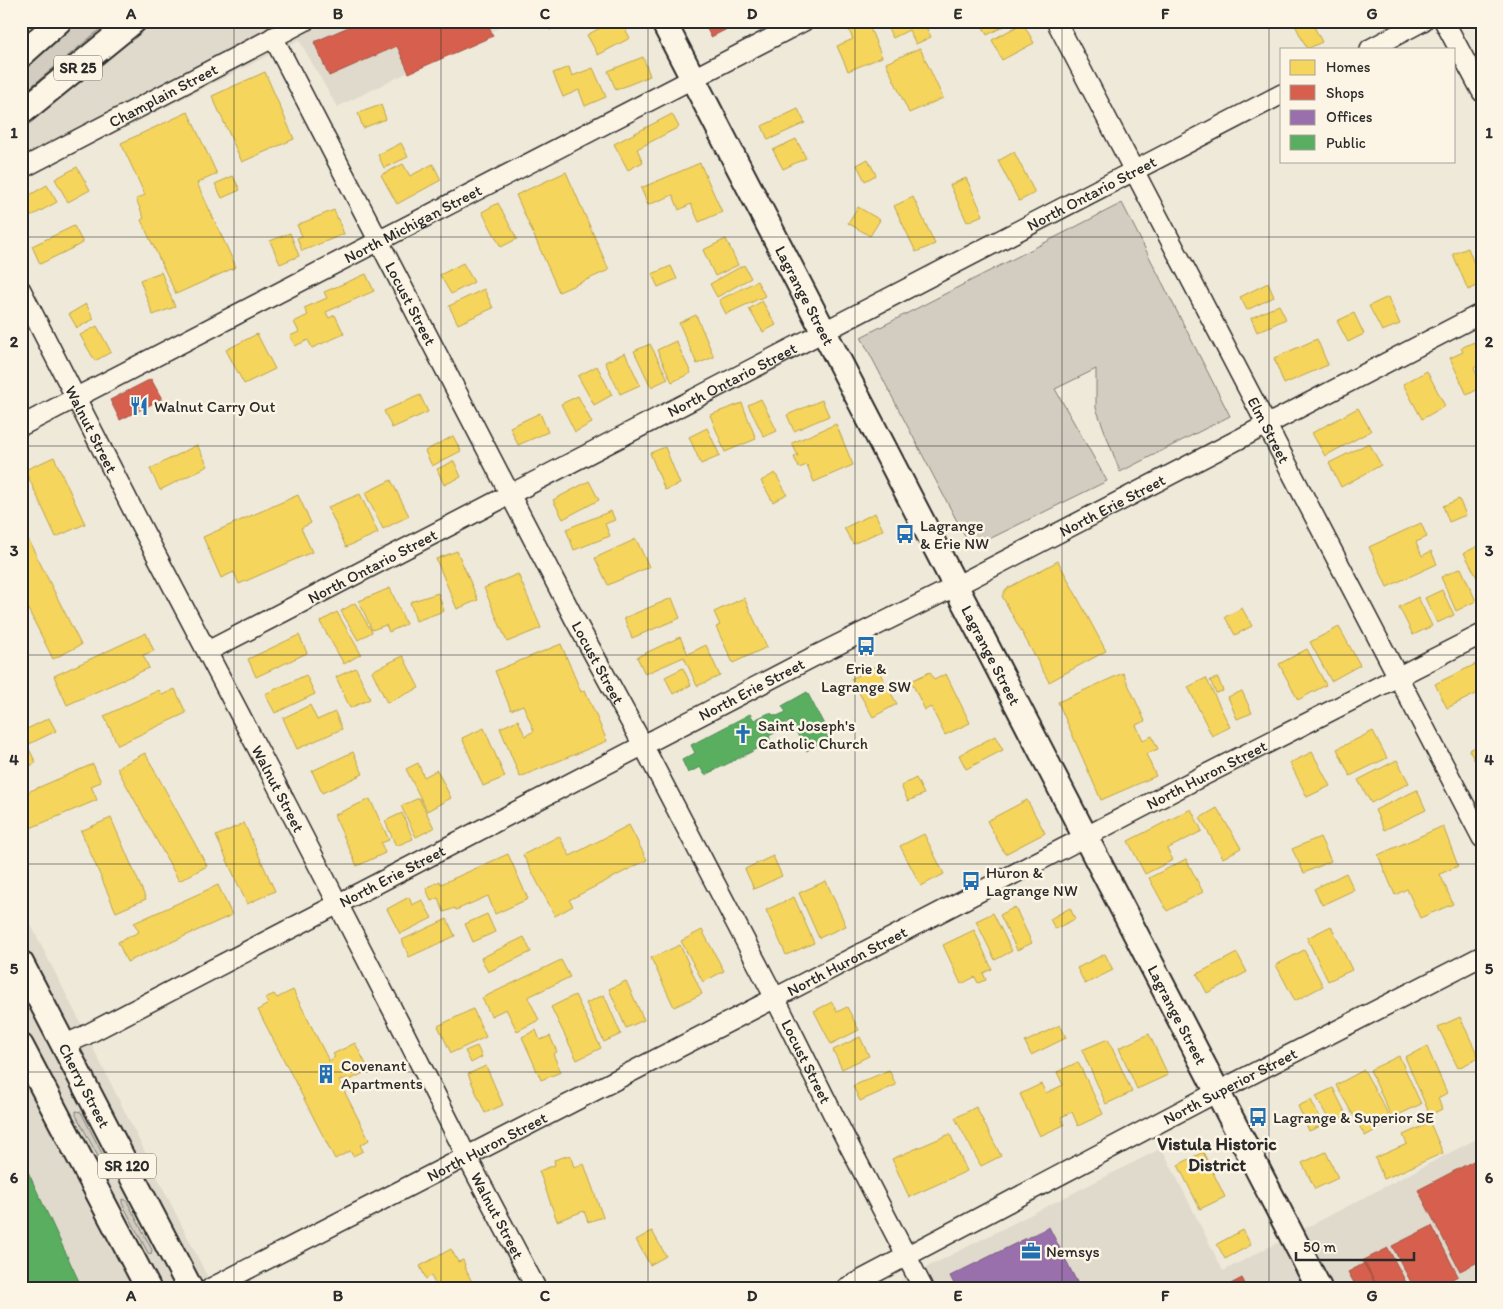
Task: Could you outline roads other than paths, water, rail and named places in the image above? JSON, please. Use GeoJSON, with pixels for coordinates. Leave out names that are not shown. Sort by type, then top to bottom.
{"type":"FeatureCollection","features":[{"type":"Feature","properties":{"kind":"main road","name":"SR 25"},"geometry":{"type":"LineString","coordinates":[[21,55],[59,21]]}},
{"type":"Feature","properties":{"kind":"main road","name":"SR 25"},"geometry":{"type":"LineString","coordinates":[[21,113],[134,21]]}},
{"type":"Feature","properties":{"kind":"main road","name":"Lagrange Street"},"geometry":{"type":"LineString","coordinates":[[663,21],[1319,1288]]}},
{"type":"Feature","properties":{"kind":"main road","name":"Cherry Street"},"geometry":{"type":"LineString","coordinates":[[21,963],[190,1288]]}},
{"type":"Feature","properties":{"kind":"main road","name":"North Erie Street"},"geometry":{"type":"LineString","coordinates":[[24,1057],[63,1045]]}},
{"type":"Feature","properties":{"kind":"main road","name":"SR 120"},"geometry":{"type":"LineString","coordinates":[[24,1057],[148,1288]]}},
{"type":"Feature","properties":{"kind":"street","name":"Champlain Street"},"geometry":{"type":"LineString","coordinates":[[21,169],[305,21]]}},
{"type":"Feature","properties":{"kind":"street","name":"North Michigan Street"},"geometry":{"type":"LineString","coordinates":[[21,426],[804,21]]}},
{"type":"Feature","properties":{"kind":"street","name":"Elm Street"},"geometry":{"type":"LineString","coordinates":[[1056,21],[1482,838]]}},
{"type":"Feature","properties":{"kind":"street"},"geometry":{"type":"LineString","coordinates":[[1372,48],[1423,21]]}},
{"type":"Feature","properties":{"kind":"street"},"geometry":{"type":"LineString","coordinates":[[1444,21],[1482,92]]}},
{"type":"Feature","properties":{"kind":"street","name":"Locust Street"},"geometry":{"type":"LineString","coordinates":[[273,37],[574,618],[644,745],[923,1288]]}},
{"type":"Feature","properties":{"kind":"street","name":"North Ontario Street"},"geometry":{"type":"LineString","coordinates":[[208,651],[1280,95]]}},
{"type":"Feature","properties":{"kind":"street","name":"Walnut Street"},"geometry":{"type":"LineString","coordinates":[[21,290],[466,1156],[536,1288]]}},
{"type":"Feature","properties":{"kind":"street","name":"North Erie Street"},"geometry":{"type":"LineString","coordinates":[[63,1045],[84,1036],[338,905],[811,658],[956,586],[1482,313]]}},
{"type":"Feature","properties":{"kind":"street","name":"North Huron Street"},"geometry":{"type":"LineString","coordinates":[[212,1288],[1085,836],[1482,634]]}},
{"type":"Feature","properties":{"kind":"street","name":"North Superior Street"},"geometry":{"type":"LineString","coordinates":[[846,1288],[1217,1092],[1482,956]]}},
{"type":"Feature","properties":{"kind":"place","name":"Walnut Carry Out"},"geometry":{"type":"Point","coordinates":[139,406]}},
{"type":"Feature","properties":{"kind":"place","name":"Lagrange & Erie NW"},"geometry":{"type":"Point","coordinates":[905,534]}},
{"type":"Feature","properties":{"kind":"place","name":"Erie & Lagrange SW"},"geometry":{"type":"Point","coordinates":[866,646]}},
{"type":"Feature","properties":{"kind":"place","name":"Saint Joseph's Catholic Church"},"geometry":{"type":"Point","coordinates":[743,734]}},
{"type":"Feature","properties":{"kind":"place","name":"Huron & Lagrange NW"},"geometry":{"type":"Point","coordinates":[971,881]}},
{"type":"Feature","properties":{"kind":"place","name":"Covenant Apartments"},"geometry":{"type":"Point","coordinates":[326,1074]}},
{"type":"Feature","properties":{"kind":"place","name":"Lagrange & Superior SE"},"geometry":{"type":"Point","coordinates":[1258,1117]}},
{"type":"Feature","properties":{"kind":"place","name":"Nemsys"},"geometry":{"type":"Point","coordinates":[1031,1251]}},
{"type":"Feature","properties":{"kind":"district","name":"Vistula Historic District"},"geometry":{"type":"Point","coordinates":[1217,1154]}}]}
